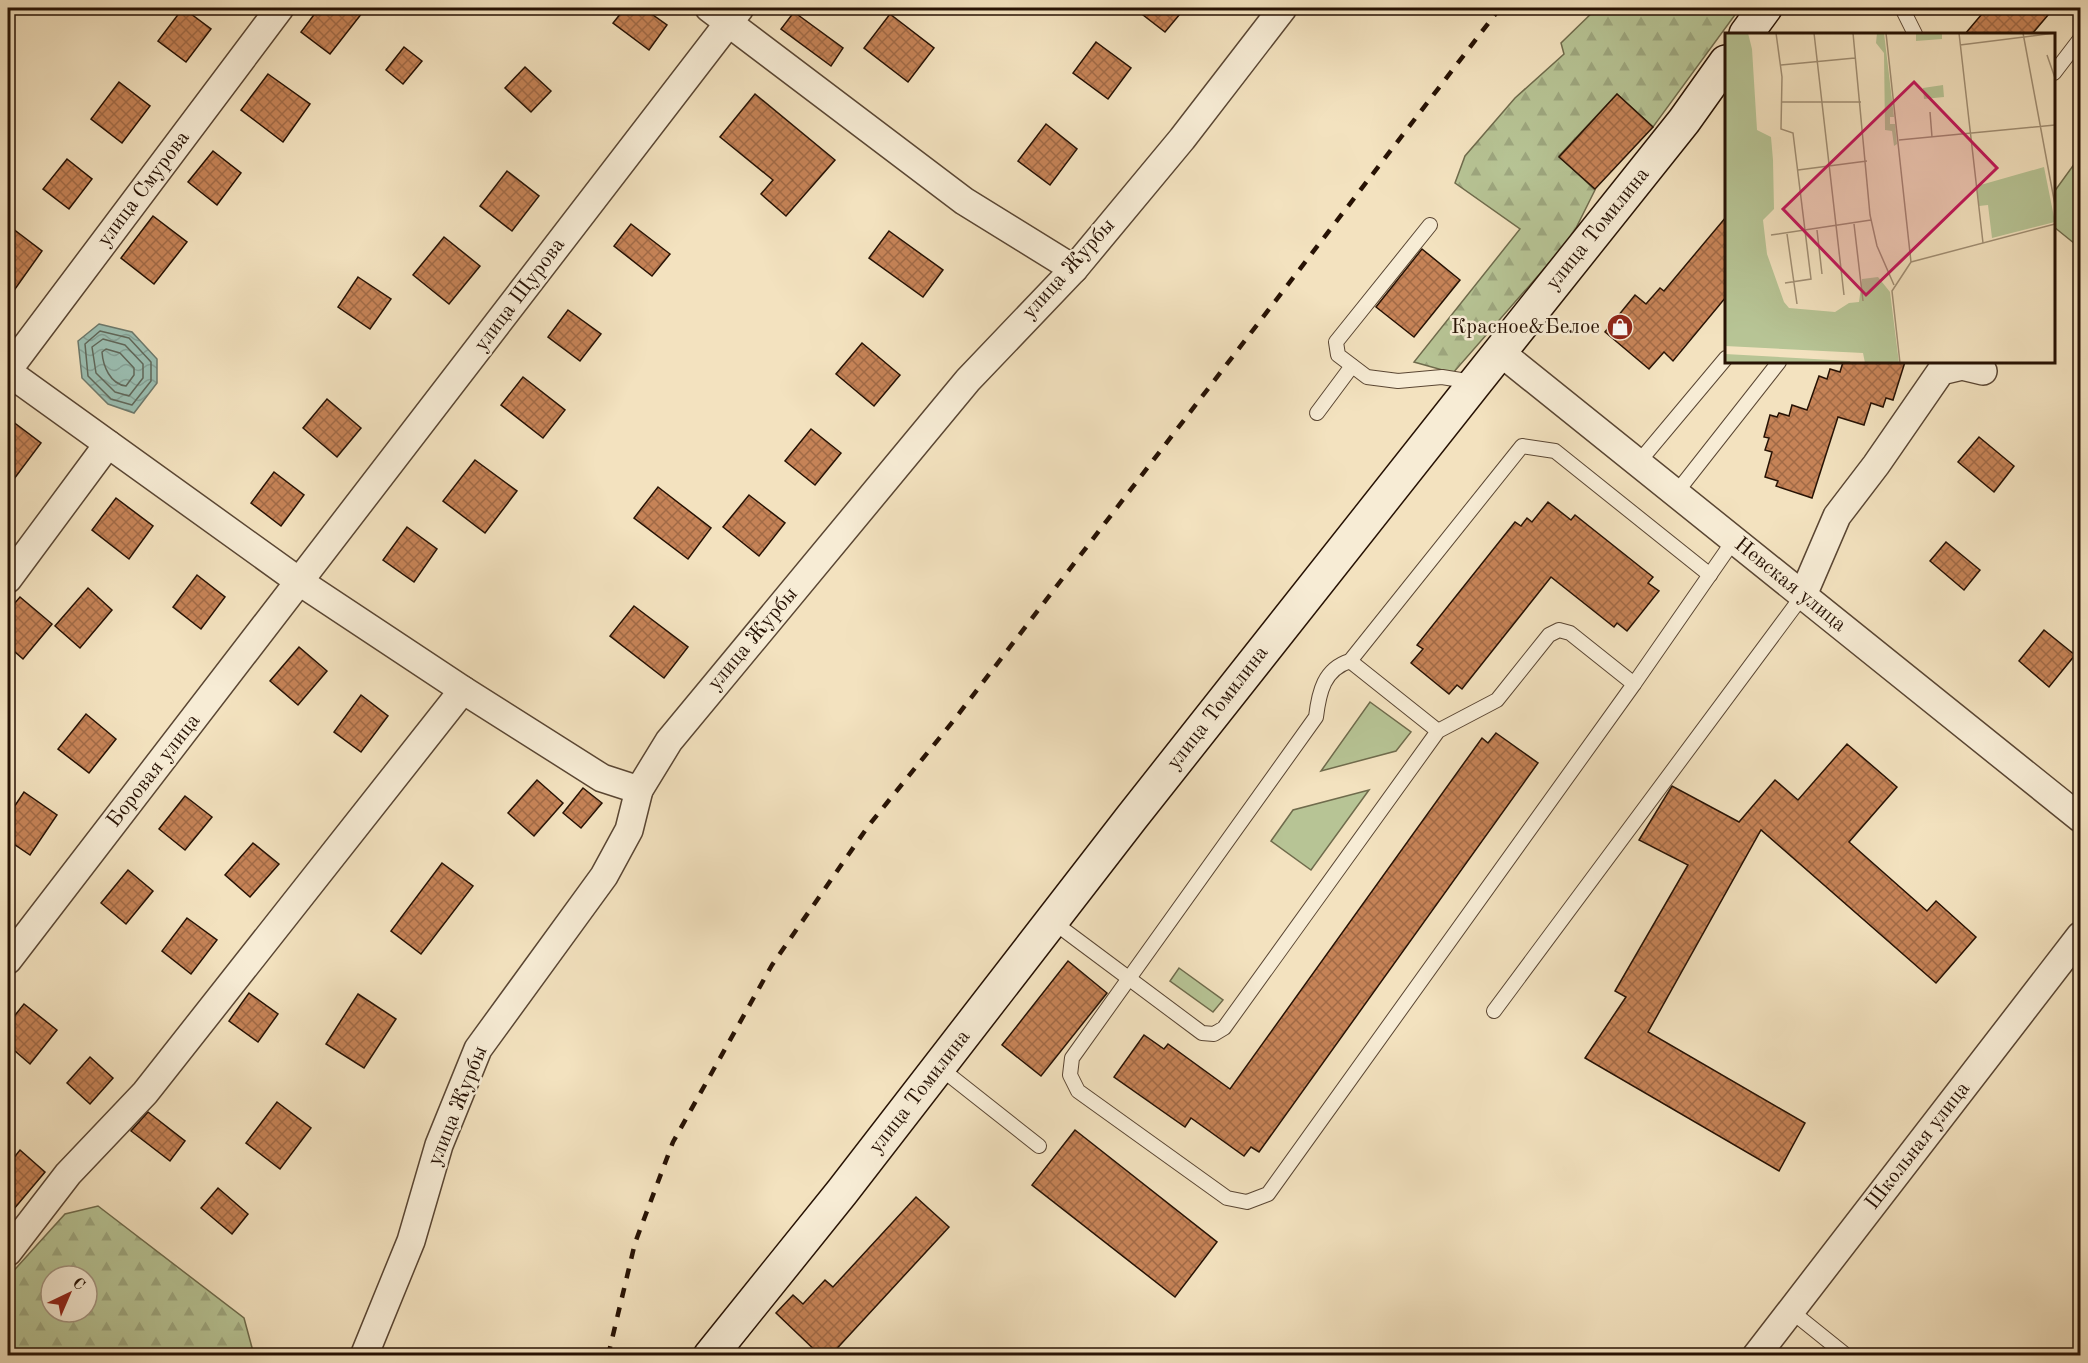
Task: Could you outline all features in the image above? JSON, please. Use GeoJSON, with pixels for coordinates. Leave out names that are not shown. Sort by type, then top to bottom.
{"type":"FeatureCollection","features":[{"type":"Feature","properties":{"kind":"street","name":"улица Смурова"},"geometry":{"type":"LineString","coordinates":[[8,371],[280,8]]}},
{"type":"Feature","properties":{"kind":"street","name":"улица Журбы"},"geometry":{"type":"LineString","coordinates":[[364,1356],[411,1241],[439,1145],[478,1049],[604,876],[629,830],[639,790],[669,741],[968,380],[1074,269],[1182,139],[1283,8]]}},
{"type":"Feature","properties":{"kind":"street"},"geometry":{"type":"LineString","coordinates":[[1747,33],[1765,8]]}},
{"type":"Feature","properties":{"kind":"street"},"geometry":{"type":"LineString","coordinates":[[726,13],[964,201],[1074,269]]}},
{"type":"Feature","properties":{"kind":"street","name":"улица Щурова"},"geometry":{"type":"LineString","coordinates":[[300,582],[726,13]]}},
{"type":"Feature","properties":{"kind":"street","name":"улица Томилина"},"geometry":{"type":"LineString","coordinates":[[710,1356],[1475,382],[1684,121],[1725,63]]}},
{"type":"Feature","properties":{"kind":"street","name":"Невская улица"},"geometry":{"type":"LineString","coordinates":[[1500,352],[2080,818]]}},
{"type":"Feature","properties":{"kind":"street"},"geometry":{"type":"LineString","coordinates":[[1803,595],[1837,516],[1882,457],[1941,371],[1962,366],[1983,371]]}},
{"type":"Feature","properties":{"kind":"street"},"geometry":{"type":"LineString","coordinates":[[8,371],[300,582],[463,690],[602,778],[639,790]]}},
{"type":"Feature","properties":{"kind":"street"},"geometry":{"type":"LineString","coordinates":[[8,579],[108,444]]}},
{"type":"Feature","properties":{"kind":"street","name":"Боровая улица"},"geometry":{"type":"LineString","coordinates":[[8,960],[300,582]]}},
{"type":"Feature","properties":{"kind":"street"},"geometry":{"type":"LineString","coordinates":[[8,1252],[68,1174],[145,1093],[463,690]]}},
{"type":"Feature","properties":{"kind":"street","name":"Школьная улица"},"geometry":{"type":"LineString","coordinates":[[1756,1356],[2080,936]]}},
{"type":"Feature","properties":{"kind":"lane"},"geometry":{"type":"LineString","coordinates":[[1902,8],[1914,33]]}},
{"type":"Feature","properties":{"kind":"lane"},"geometry":{"type":"LineString","coordinates":[[2055,72],[2080,39]]}},
{"type":"Feature","properties":{"kind":"lane"},"geometry":{"type":"LineString","coordinates":[[1430,225],[1336,342],[1338,355],[1367,377],[1398,381],[1442,377],[1475,382]]}},
{"type":"Feature","properties":{"kind":"lane"},"geometry":{"type":"LineString","coordinates":[[1638,463],[1725,359]]}},
{"type":"Feature","properties":{"kind":"lane"},"geometry":{"type":"LineString","coordinates":[[1676,493],[1778,363]]}},
{"type":"Feature","properties":{"kind":"lane"},"geometry":{"type":"LineString","coordinates":[[1317,412],[1352,366]]}},
{"type":"Feature","properties":{"kind":"lane"},"geometry":{"type":"LineString","coordinates":[[1710,575],[1555,451],[1522,446],[1350,661],[1339,664],[1319,689],[1316,717],[1072,1058],[1070,1075],[1078,1091],[1227,1198],[1247,1202],[1268,1194],[1634,684],[1710,575],[1734,540]]}},
{"type":"Feature","properties":{"kind":"lane"},"geometry":{"type":"LineString","coordinates":[[1494,1011],[1803,595]]}},
{"type":"Feature","properties":{"kind":"lane"},"geometry":{"type":"LineString","coordinates":[[1052,921],[1202,1033],[1214,1034],[1224,1028],[1437,731],[1497,700],[1549,635],[1559,630],[1570,633],[1634,684]]}},
{"type":"Feature","properties":{"kind":"lane"},"geometry":{"type":"LineString","coordinates":[[1350,661],[1437,731]]}},
{"type":"Feature","properties":{"kind":"lane"},"geometry":{"type":"LineString","coordinates":[[939,1067],[1039,1146]]}},
{"type":"Feature","properties":{"kind":"lane"},"geometry":{"type":"LineString","coordinates":[[1791,1311],[1847,1356]]}},
{"type":"Feature","properties":{"kind":"green space"},"geometry":{"type":"Polygon","coordinates":[[[1597,8],[1740,8],[1653,127],[1617,94],[1559,156],[1595,190],[1571,238],[1453,373],[1414,362],[1520,229],[1455,183],[1465,156],[1515,98],[1564,54],[1561,43],[1597,8]]]}},
{"type":"Feature","properties":{"kind":"green space"},"geometry":{"type":"Polygon","coordinates":[[[2080,156],[2080,248],[2055,228],[2055,191],[2080,156]]]}},
{"type":"Feature","properties":{"kind":"green space"},"geometry":{"type":"Polygon","coordinates":[[[1370,702],[1411,732],[1396,751],[1321,771],[1370,702]]]}},
{"type":"Feature","properties":{"kind":"green space"},"geometry":{"type":"Polygon","coordinates":[[[1369,790],[1311,870],[1271,841],[1293,810],[1369,790]]]}},
{"type":"Feature","properties":{"kind":"green space"},"geometry":{"type":"Polygon","coordinates":[[[1179,968],[1223,1000],[1213,1012],[1170,981],[1179,968]]]}},
{"type":"Feature","properties":{"kind":"green space"},"geometry":{"type":"Polygon","coordinates":[[[98,1206],[244,1318],[254,1355],[8,1355],[8,1277],[65,1214],[98,1206]]]}},
{"type":"Feature","properties":{"kind":"water"},"geometry":{"type":"Polygon","coordinates":[[[99,324],[132,332],[157,359],[157,383],[134,413],[108,404],[82,378],[78,341],[99,324]]]}},
{"type":"Feature","properties":{"kind":"building"},"geometry":{"type":"Polygon","coordinates":[[[183,8],[211,29],[186,62],[158,41],[183,8]]]}},
{"type":"Feature","properties":{"kind":"building"},"geometry":{"type":"Polygon","coordinates":[[[319,8],[366,8],[330,54],[301,32],[319,8]]]}},
{"type":"Feature","properties":{"kind":"building"},"geometry":{"type":"Polygon","coordinates":[[[625,8],[643,8],[667,25],[649,50],[613,23],[625,8]]]}},
{"type":"Feature","properties":{"kind":"building"},"geometry":{"type":"Polygon","coordinates":[[[1134,8],[1185,8],[1165,32],[1134,8]]]}},
{"type":"Feature","properties":{"kind":"building"},"geometry":{"type":"Polygon","coordinates":[[[1987,8],[2054,8],[2033,33],[1966,33],[1987,8]]]}},
{"type":"Feature","properties":{"kind":"building"},"geometry":{"type":"Polygon","coordinates":[[[794,12],[843,48],[831,66],[781,29],[794,12]]]}},
{"type":"Feature","properties":{"kind":"building"},"geometry":{"type":"Polygon","coordinates":[[[890,14],[934,48],[908,82],[864,48],[890,14]]]}},
{"type":"Feature","properties":{"kind":"building"},"geometry":{"type":"Polygon","coordinates":[[[1096,42],[1131,68],[1108,99],[1073,73],[1096,42]]]}},
{"type":"Feature","properties":{"kind":"building"},"geometry":{"type":"Polygon","coordinates":[[[404,47],[422,61],[403,84],[386,70],[404,47]]]}},
{"type":"Feature","properties":{"kind":"building"},"geometry":{"type":"Polygon","coordinates":[[[525,67],[551,91],[531,112],[505,88],[525,67]]]}},
{"type":"Feature","properties":{"kind":"building"},"geometry":{"type":"Polygon","coordinates":[[[268,74],[310,104],[283,142],[241,110],[268,74]]]}},
{"type":"Feature","properties":{"kind":"building"},"geometry":{"type":"Polygon","coordinates":[[[119,82],[150,106],[122,143],[91,119],[119,82]]]}},
{"type":"Feature","properties":{"kind":"building"},"geometry":{"type":"Polygon","coordinates":[[[755,94],[835,160],[786,216],[761,194],[773,180],[720,137],[755,94]]]}},
{"type":"Feature","properties":{"kind":"building"},"geometry":{"type":"Polygon","coordinates":[[[1617,94],[1653,127],[1595,189],[1559,157],[1617,94]]]}},
{"type":"Feature","properties":{"kind":"building"},"geometry":{"type":"Polygon","coordinates":[[[1046,124],[1077,149],[1050,185],[1018,161],[1046,124]]]}},
{"type":"Feature","properties":{"kind":"building"},"geometry":{"type":"Polygon","coordinates":[[[213,151],[241,173],[217,205],[188,182],[213,151]]]}},
{"type":"Feature","properties":{"kind":"building"},"geometry":{"type":"Polygon","coordinates":[[[67,159],[92,179],[69,209],[43,189],[67,159]]]}},
{"type":"Feature","properties":{"kind":"building"},"geometry":{"type":"Polygon","coordinates":[[[507,171],[539,196],[512,231],[480,206],[507,171]]]}},
{"type":"Feature","properties":{"kind":"building"},"geometry":{"type":"Polygon","coordinates":[[[153,216],[187,242],[154,284],[121,258],[153,216]]]}},
{"type":"Feature","properties":{"kind":"building"},"geometry":{"type":"Polygon","coordinates":[[[1725,218],[1725,298],[1673,361],[1664,352],[1649,369],[1605,332],[1635,295],[1646,304],[1660,288],[1664,291],[1725,218]]]}},
{"type":"Feature","properties":{"kind":"building"},"geometry":{"type":"Polygon","coordinates":[[[631,224],[670,254],[652,276],[614,246],[631,224]]]}},
{"type":"Feature","properties":{"kind":"building"},"geometry":{"type":"Polygon","coordinates":[[[8,225],[42,251],[8,299],[8,225]]]}},
{"type":"Feature","properties":{"kind":"building"},"geometry":{"type":"Polygon","coordinates":[[[889,231],[943,270],[923,297],[869,258],[889,231]]]}},
{"type":"Feature","properties":{"kind":"building"},"geometry":{"type":"Polygon","coordinates":[[[444,237],[480,266],[449,304],[413,275],[444,237]]]}},
{"type":"Feature","properties":{"kind":"building"},"geometry":{"type":"Polygon","coordinates":[[[1422,249],[1460,280],[1414,337],[1376,307],[1422,249]]]}},
{"type":"Feature","properties":{"kind":"building"},"geometry":{"type":"Polygon","coordinates":[[[358,277],[391,299],[370,329],[338,307],[358,277]]]}},
{"type":"Feature","properties":{"kind":"building"},"geometry":{"type":"Polygon","coordinates":[[[568,310],[601,334],[580,361],[548,337],[568,310]]]}},
{"type":"Feature","properties":{"kind":"building"},"geometry":{"type":"Polygon","coordinates":[[[862,343],[900,375],[874,406],[836,374],[862,343]]]}},
{"type":"Feature","properties":{"kind":"building"},"geometry":{"type":"Polygon","coordinates":[[[1843,363],[1905,363],[1893,400],[1886,398],[1883,407],[1871,403],[1864,425],[1838,417],[1812,498],[1776,486],[1778,481],[1765,477],[1772,452],[1765,450],[1769,438],[1764,437],[1770,415],[1777,417],[1779,413],[1789,416],[1792,405],[1807,410],[1819,376],[1827,379],[1830,369],[1840,372],[1843,363]]]}},
{"type":"Feature","properties":{"kind":"building"},"geometry":{"type":"Polygon","coordinates":[[[523,377],[565,410],[543,438],[501,405],[523,377]]]}},
{"type":"Feature","properties":{"kind":"building"},"geometry":{"type":"Polygon","coordinates":[[[327,399],[361,428],[337,457],[303,428],[327,399]]]}},
{"type":"Feature","properties":{"kind":"building"},"geometry":{"type":"Polygon","coordinates":[[[8,418],[41,443],[8,487],[8,418]]]}},
{"type":"Feature","properties":{"kind":"building"},"geometry":{"type":"Polygon","coordinates":[[[811,429],[841,453],[815,485],[785,461],[811,429]]]}},
{"type":"Feature","properties":{"kind":"building"},"geometry":{"type":"Polygon","coordinates":[[[1979,437],[2014,466],[1994,492],[1958,462],[1979,437]]]}},
{"type":"Feature","properties":{"kind":"building"},"geometry":{"type":"Polygon","coordinates":[[[475,460],[517,491],[485,533],[443,501],[475,460]]]}},
{"type":"Feature","properties":{"kind":"building"},"geometry":{"type":"Polygon","coordinates":[[[274,472],[304,495],[281,526],[251,503],[274,472]]]}},
{"type":"Feature","properties":{"kind":"building"},"geometry":{"type":"Polygon","coordinates":[[[658,487],[711,528],[688,559],[634,518],[658,487]]]}},
{"type":"Feature","properties":{"kind":"building"},"geometry":{"type":"Polygon","coordinates":[[[749,495],[785,523],[759,556],[723,527],[749,495]]]}},
{"type":"Feature","properties":{"kind":"building"},"geometry":{"type":"Polygon","coordinates":[[[116,498],[153,526],[129,559],[92,530],[116,498]]]}},
{"type":"Feature","properties":{"kind":"building"},"geometry":{"type":"Polygon","coordinates":[[[1548,502],[1571,520],[1575,515],[1653,577],[1648,583],[1659,591],[1627,631],[1617,623],[1614,627],[1551,577],[1462,689],[1457,685],[1449,694],[1411,663],[1423,649],[1417,645],[1515,522],[1521,526],[1527,518],[1532,522],[1548,502]]]}},
{"type":"Feature","properties":{"kind":"building"},"geometry":{"type":"Polygon","coordinates":[[[407,527],[437,549],[414,582],[383,560],[407,527]]]}},
{"type":"Feature","properties":{"kind":"building"},"geometry":{"type":"Polygon","coordinates":[[[1946,542],[1980,570],[1964,590],[1930,561],[1946,542]]]}},
{"type":"Feature","properties":{"kind":"building"},"geometry":{"type":"Polygon","coordinates":[[[197,575],[225,597],[201,629],[173,607],[197,575]]]}},
{"type":"Feature","properties":{"kind":"building"},"geometry":{"type":"Polygon","coordinates":[[[88,588],[112,610],[80,648],[55,626],[88,588]]]}},
{"type":"Feature","properties":{"kind":"building"},"geometry":{"type":"Polygon","coordinates":[[[20,597],[52,624],[23,659],[8,646],[8,611],[20,597]]]}},
{"type":"Feature","properties":{"kind":"building"},"geometry":{"type":"Polygon","coordinates":[[[634,606],[688,647],[664,678],[610,636],[634,606]]]}},
{"type":"Feature","properties":{"kind":"building"},"geometry":{"type":"Polygon","coordinates":[[[2044,630],[2075,655],[2049,687],[2019,661],[2044,630]]]}},
{"type":"Feature","properties":{"kind":"building"},"geometry":{"type":"Polygon","coordinates":[[[299,647],[327,671],[298,705],[270,681],[299,647]]]}},
{"type":"Feature","properties":{"kind":"building"},"geometry":{"type":"Polygon","coordinates":[[[361,695],[388,716],[361,752],[334,732],[361,695]]]}},
{"type":"Feature","properties":{"kind":"building"},"geometry":{"type":"Polygon","coordinates":[[[86,714],[116,739],[89,773],[58,749],[86,714]]]}},
{"type":"Feature","properties":{"kind":"building"},"geometry":{"type":"Polygon","coordinates":[[[1496,733],[1538,763],[1259,1152],[1251,1147],[1244,1156],[1191,1118],[1185,1127],[1114,1077],[1144,1035],[1164,1049],[1168,1044],[1230,1089],[1482,738],[1488,743],[1496,733]]]}},
{"type":"Feature","properties":{"kind":"building"},"geometry":{"type":"Polygon","coordinates":[[[1847,744],[1897,787],[1849,842],[1927,911],[1936,901],[1976,937],[1936,983],[1761,830],[1648,1032],[1805,1123],[1779,1171],[1585,1058],[1626,997],[1615,991],[1688,865],[1639,840],[1672,786],[1739,822],[1775,780],[1798,800],[1847,744]]]}},
{"type":"Feature","properties":{"kind":"building"},"geometry":{"type":"Polygon","coordinates":[[[537,780],[563,803],[534,836],[508,813],[537,780]]]}},
{"type":"Feature","properties":{"kind":"building"},"geometry":{"type":"Polygon","coordinates":[[[583,788],[602,803],[581,828],[563,813],[583,788]]]}},
{"type":"Feature","properties":{"kind":"building"},"geometry":{"type":"Polygon","coordinates":[[[24,792],[57,815],[30,855],[8,840],[8,816],[24,792]]]}},
{"type":"Feature","properties":{"kind":"building"},"geometry":{"type":"Polygon","coordinates":[[[185,796],[212,817],[185,850],[159,829],[185,796]]]}},
{"type":"Feature","properties":{"kind":"building"},"geometry":{"type":"Polygon","coordinates":[[[253,843],[279,864],[250,897],[225,875],[253,843]]]}},
{"type":"Feature","properties":{"kind":"building"},"geometry":{"type":"Polygon","coordinates":[[[442,863],[473,886],[421,954],[391,931],[442,863]]]}},
{"type":"Feature","properties":{"kind":"building"},"geometry":{"type":"Polygon","coordinates":[[[128,870],[153,891],[126,924],[101,903],[128,870]]]}},
{"type":"Feature","properties":{"kind":"building"},"geometry":{"type":"Polygon","coordinates":[[[187,918],[217,940],[191,974],[162,951],[187,918]]]}},
{"type":"Feature","properties":{"kind":"building"},"geometry":{"type":"Polygon","coordinates":[[[1068,961],[1107,993],[1041,1076],[1002,1045],[1068,961]]]}},
{"type":"Feature","properties":{"kind":"building"},"geometry":{"type":"Polygon","coordinates":[[[249,993],[278,1014],[258,1042],[229,1021],[249,993]]]}},
{"type":"Feature","properties":{"kind":"building"},"geometry":{"type":"Polygon","coordinates":[[[358,994],[396,1019],[364,1068],[326,1044],[358,994]]]}},
{"type":"Feature","properties":{"kind":"building"},"geometry":{"type":"Polygon","coordinates":[[[24,1004],[57,1030],[30,1064],[8,1045],[8,1024],[24,1004]]]}},
{"type":"Feature","properties":{"kind":"building"},"geometry":{"type":"Polygon","coordinates":[[[90,1057],[113,1078],[90,1104],[67,1083],[90,1057]]]}},
{"type":"Feature","properties":{"kind":"building"},"geometry":{"type":"Polygon","coordinates":[[[277,1102],[311,1128],[280,1169],[246,1143],[277,1102]]]}},
{"type":"Feature","properties":{"kind":"building"},"geometry":{"type":"Polygon","coordinates":[[[148,1112],[185,1141],[170,1161],[131,1131],[148,1112]]]}},
{"type":"Feature","properties":{"kind":"building"},"geometry":{"type":"Polygon","coordinates":[[[1075,1130],[1217,1242],[1175,1297],[1032,1185],[1075,1130]]]}},
{"type":"Feature","properties":{"kind":"building"},"geometry":{"type":"Polygon","coordinates":[[[20,1150],[45,1172],[8,1216],[8,1165],[20,1150]]]}},
{"type":"Feature","properties":{"kind":"building"},"geometry":{"type":"Polygon","coordinates":[[[218,1188],[248,1214],[232,1234],[201,1208],[218,1188]]]}},
{"type":"Feature","properties":{"kind":"building"},"geometry":{"type":"Polygon","coordinates":[[[916,1197],[949,1227],[830,1356],[821,1356],[776,1313],[793,1295],[803,1304],[825,1280],[833,1287],[916,1197]]]}},
{"type":"Feature","properties":{"kind":"railway"},"geometry":{"type":"LineString","coordinates":[[608,1356],[635,1243],[673,1142],[772,965],[869,825],[954,720],[1500,8]]}},
{"type":"Feature","properties":{"kind":"place","name":"Красное&Белое"},"geometry":{"type":"Point","coordinates":[1620,327]}}]}
